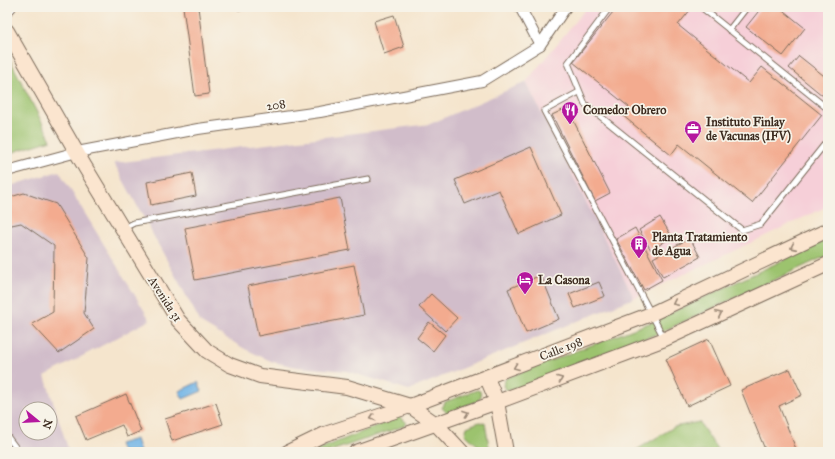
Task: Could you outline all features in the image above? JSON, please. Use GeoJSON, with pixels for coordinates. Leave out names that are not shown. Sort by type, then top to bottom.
{"type":"FeatureCollection","features":[{"type":"Feature","properties":{"kind":"main road","name":"Avenida 31"},"geometry":{"type":"LineString","coordinates":[[7,31],[85,168],[178,320],[207,351],[230,365],[260,376],[346,388],[410,406],[436,424],[462,452]]}},
{"type":"Feature","properties":{"kind":"main road","name":"Calle 198"},"geometry":{"type":"LineString","coordinates":[[288,452],[325,434],[410,406],[487,378],[651,314],[828,230]]}},
{"type":"Feature","properties":{"kind":"main road"},"geometry":{"type":"LineString","coordinates":[[356,452],[497,402],[665,339],[828,264]]}},
{"type":"Feature","properties":{"kind":"main road"},"geometry":{"type":"LineString","coordinates":[[487,378],[497,402],[506,452]]}},
{"type":"Feature","properties":{"kind":"main road"},"geometry":{"type":"LineString","coordinates":[[436,424],[434,410],[437,396]]}},
{"type":"Feature","properties":{"kind":"street"},"geometry":{"type":"LineString","coordinates":[[7,11],[11,7]]}},
{"type":"Feature","properties":{"kind":"street"},"geometry":{"type":"LineString","coordinates":[[520,7],[540,45],[566,7]]}},
{"type":"Feature","properties":{"kind":"street","name":"208"},"geometry":{"type":"LineString","coordinates":[[7,171],[77,152],[198,129],[320,112],[482,81],[540,45]]}},
{"type":"Feature","properties":{"kind":"lane"},"geometry":{"type":"LineString","coordinates":[[610,7],[568,63],[584,104],[742,230],[761,224],[828,140]]}},
{"type":"Feature","properties":{"kind":"lane"},"geometry":{"type":"LineString","coordinates":[[701,7],[828,109]]}},
{"type":"Feature","properties":{"kind":"lane"},"geometry":{"type":"LineString","coordinates":[[729,30],[747,7]]}},
{"type":"Feature","properties":{"kind":"lane"},"geometry":{"type":"LineString","coordinates":[[580,92],[544,111],[665,339]]}},
{"type":"Feature","properties":{"kind":"lane"},"geometry":{"type":"LineString","coordinates":[[122,229],[134,223],[368,179]]}},
{"type":"Feature","properties":{"kind":"lane"},"geometry":{"type":"LineString","coordinates":[[7,436],[19,452]]}},
{"type":"Feature","properties":{"kind":"shaded area","name":"Instituto Finlay de Vacunas (IFV)"},"geometry":{"type":"Polygon","coordinates":[[[587,7],[828,7],[828,206],[634,298],[526,82],[587,7]]]}},
{"type":"Feature","properties":{"kind":"shaded area"},"geometry":{"type":"Polygon","coordinates":[[[526,82],[634,298],[409,390],[347,371],[298,367],[273,362],[245,349],[201,323],[114,163],[430,124],[526,82]]]}},
{"type":"Feature","properties":{"kind":"shaded area"},"geometry":{"type":"Polygon","coordinates":[[[59,171],[150,320],[45,376],[53,401],[18,401],[18,441],[58,441],[58,417],[69,452],[7,452],[7,187],[59,171]]]}},
{"type":"Feature","properties":{"kind":"green space"},"geometry":{"type":"Polygon","coordinates":[[[7,54],[51,140],[7,154],[7,54]]]}},
{"type":"Feature","properties":{"kind":"green space"},"geometry":{"type":"Polygon","coordinates":[[[828,239],[828,255],[659,333],[512,390],[506,390],[503,386],[506,378],[654,321],[828,239]]]}},
{"type":"Feature","properties":{"kind":"green space"},"geometry":{"type":"Polygon","coordinates":[[[477,390],[480,391],[481,397],[478,401],[447,413],[442,408],[445,402],[477,390]]]}},
{"type":"Feature","properties":{"kind":"green space"},"geometry":{"type":"Polygon","coordinates":[[[399,417],[407,423],[404,426],[328,452],[312,452],[399,417]]]}},
{"type":"Feature","properties":{"kind":"green space"},"geometry":{"type":"Polygon","coordinates":[[[479,422],[485,423],[490,452],[485,452],[465,434],[467,427],[479,422]]]}},
{"type":"Feature","properties":{"kind":"green space"},"geometry":{"type":"Polygon","coordinates":[[[699,422],[719,452],[633,452],[674,427],[699,422]]]}},
{"type":"Feature","properties":{"kind":"green space"},"geometry":{"type":"Polygon","coordinates":[[[436,445],[445,452],[414,452],[436,445]]]}},
{"type":"Feature","properties":{"kind":"water"},"geometry":{"type":"Polygon","coordinates":[[[198,382],[202,391],[183,399],[179,391],[198,382]]]}},
{"type":"Feature","properties":{"kind":"water"},"geometry":{"type":"Polygon","coordinates":[[[136,439],[140,452],[122,452],[119,444],[136,439]]]}},
{"type":"Feature","properties":{"kind":"building"},"geometry":{"type":"Polygon","coordinates":[[[183,7],[198,7],[209,94],[195,96],[183,7]]]}},
{"type":"Feature","properties":{"kind":"building"},"geometry":{"type":"Polygon","coordinates":[[[238,7],[256,7],[256,8],[238,10],[238,7]]]}},
{"type":"Feature","properties":{"kind":"building"},"geometry":{"type":"Polygon","coordinates":[[[617,7],[688,7],[691,9],[678,25],[749,83],[762,67],[822,115],[752,203],[679,144],[671,155],[622,115],[629,107],[573,62],[617,7]]]}},
{"type":"Feature","properties":{"kind":"building"},"geometry":{"type":"Polygon","coordinates":[[[762,7],[779,7],[805,28],[783,56],[746,27],[762,7]]]}},
{"type":"Feature","properties":{"kind":"building"},"geometry":{"type":"Polygon","coordinates":[[[394,15],[404,47],[384,54],[374,21],[394,15]]]}},
{"type":"Feature","properties":{"kind":"building"},"geometry":{"type":"Polygon","coordinates":[[[799,56],[828,79],[828,100],[789,68],[799,56]]]}},
{"type":"Feature","properties":{"kind":"building"},"geometry":{"type":"Polygon","coordinates":[[[567,108],[610,193],[595,201],[552,115],[567,108]]]}},
{"type":"Feature","properties":{"kind":"building"},"geometry":{"type":"Polygon","coordinates":[[[531,147],[561,215],[519,234],[499,190],[465,204],[455,180],[531,147]]]}},
{"type":"Feature","properties":{"kind":"building"},"geometry":{"type":"Polygon","coordinates":[[[192,173],[196,196],[151,205],[147,182],[192,173]]]}},
{"type":"Feature","properties":{"kind":"building"},"geometry":{"type":"Polygon","coordinates":[[[24,193],[56,204],[89,258],[84,313],[94,329],[59,353],[32,324],[53,312],[54,246],[21,223],[7,226],[7,198],[24,193]]]}},
{"type":"Feature","properties":{"kind":"building"},"geometry":{"type":"Polygon","coordinates":[[[340,198],[350,250],[195,280],[185,228],[340,198]]]}},
{"type":"Feature","properties":{"kind":"building"},"geometry":{"type":"Polygon","coordinates":[[[660,217],[672,237],[651,250],[639,230],[660,217]]]}},
{"type":"Feature","properties":{"kind":"building","name":"Planta Tratamiento de Agua"},"geometry":{"type":"Polygon","coordinates":[[[635,228],[662,280],[644,290],[616,239],[635,228]]]}},
{"type":"Feature","properties":{"kind":"building"},"geometry":{"type":"Polygon","coordinates":[[[690,238],[700,257],[663,277],[653,258],[690,238]]]}},
{"type":"Feature","properties":{"kind":"building"},"geometry":{"type":"Polygon","coordinates":[[[354,265],[364,315],[258,336],[248,286],[354,265]]]}},
{"type":"Feature","properties":{"kind":"building"},"geometry":{"type":"Polygon","coordinates":[[[541,275],[559,319],[526,333],[508,289],[541,275]]]}},
{"type":"Feature","properties":{"kind":"building"},"geometry":{"type":"Polygon","coordinates":[[[599,282],[605,296],[575,308],[569,294],[599,282]]]}},
{"type":"Feature","properties":{"kind":"building"},"geometry":{"type":"Polygon","coordinates":[[[431,294],[457,318],[445,331],[419,307],[431,294]]]}},
{"type":"Feature","properties":{"kind":"building"},"geometry":{"type":"Polygon","coordinates":[[[429,322],[445,335],[433,351],[417,338],[429,322]]]}},
{"type":"Feature","properties":{"kind":"building"},"geometry":{"type":"Polygon","coordinates":[[[709,339],[730,386],[687,406],[666,359],[709,339]]]}},
{"type":"Feature","properties":{"kind":"building"},"geometry":{"type":"Polygon","coordinates":[[[790,369],[802,395],[779,406],[796,449],[789,452],[766,452],[741,390],[790,369]]]}},
{"type":"Feature","properties":{"kind":"building"},"geometry":{"type":"Polygon","coordinates":[[[126,394],[141,431],[127,437],[122,425],[86,440],[76,416],[126,394]]]}},
{"type":"Feature","properties":{"kind":"building"},"geometry":{"type":"Polygon","coordinates":[[[216,403],[223,424],[172,441],[165,419],[216,403]]]}},
{"type":"Feature","properties":{"kind":"place","name":"Comedor Obrero"},"geometry":{"type":"Point","coordinates":[570,125]}},
{"type":"Feature","properties":{"kind":"place","name":"Instituto Finlay de Vacunas (IFV)"},"geometry":{"type":"Point","coordinates":[693,144]}},
{"type":"Feature","properties":{"kind":"place","name":"Planta Tratamiento de Agua"},"geometry":{"type":"Point","coordinates":[639,259]}},
{"type":"Feature","properties":{"kind":"place","name":"La Casona"},"geometry":{"type":"Point","coordinates":[525,295]}}]}
